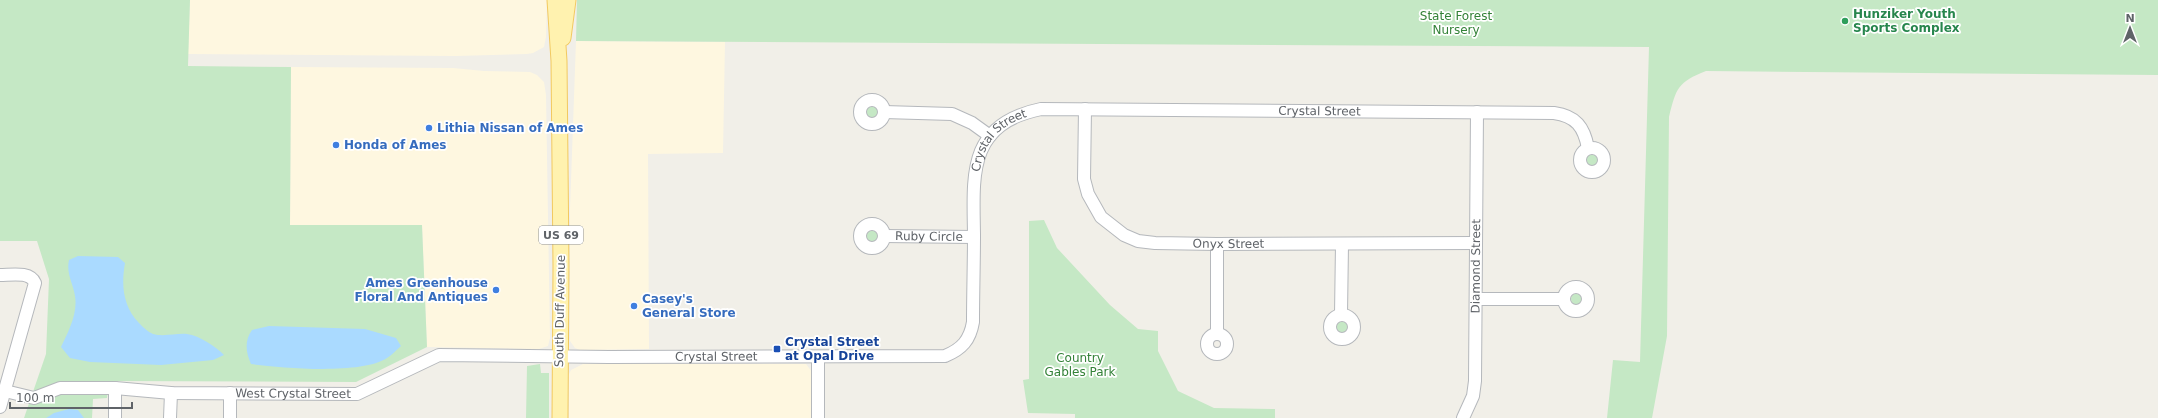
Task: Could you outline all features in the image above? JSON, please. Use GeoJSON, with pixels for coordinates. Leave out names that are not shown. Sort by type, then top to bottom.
{"type":"FeatureCollection","features":[{"type":"Feature","properties":{"kind":"main road","name":"South Duff Avenue"},"geometry":{"type":"LineString","coordinates":[[555,0],[559,61],[561,266],[560,418]]}},
{"type":"Feature","properties":{"kind":"main road","name":"South Duff Avenue"},"geometry":{"type":"LineString","coordinates":[[559,61],[568,0]]}},
{"type":"Feature","properties":{"kind":"street","name":"Crystal Street"},"geometry":{"type":"LineString","coordinates":[[560,357],[818,357],[939,356],[950,354],[962,346],[968,338],[973,322],[975,167],[990,136],[1009,119],[1023,112],[1041,108],[1564,114],[1573,118],[1583,128],[1588,148]]}},
{"type":"Feature","properties":{"kind":"street","name":"Onyx Street"},"geometry":{"type":"LineString","coordinates":[[1085,109],[1084,179],[1088,194],[1101,217],[1124,235],[1138,240],[1155,243],[1217,244],[1476,243]]}},
{"type":"Feature","properties":{"kind":"street"},"geometry":{"type":"LineString","coordinates":[[884,112],[952,114],[972,123],[990,136]]}},
{"type":"Feature","properties":{"kind":"street","name":"Diamond Street"},"geometry":{"type":"LineString","coordinates":[[1463,418],[1473,396],[1475,381],[1477,112]]}},
{"type":"Feature","properties":{"kind":"street","name":"Ruby Circle"},"geometry":{"type":"LineString","coordinates":[[884,236],[974,237]]}},
{"type":"Feature","properties":{"kind":"street"},"geometry":{"type":"LineString","coordinates":[[1217,244],[1217,334]]}},
{"type":"Feature","properties":{"kind":"street"},"geometry":{"type":"LineString","coordinates":[[1341,316],[1342,244]]}},
{"type":"Feature","properties":{"kind":"street"},"geometry":{"type":"LineString","coordinates":[[0,275],[28,275],[33,278],[35,283],[0,407]]}},
{"type":"Feature","properties":{"kind":"street"},"geometry":{"type":"LineString","coordinates":[[1476,299],[1564,299]]}},
{"type":"Feature","properties":{"kind":"street","name":"West Crystal Street"},"geometry":{"type":"LineString","coordinates":[[5,391],[34,398],[60,388],[115,388],[170,393],[357,394],[439,355],[560,357]]}},
{"type":"Feature","properties":{"kind":"street"},"geometry":{"type":"LineString","coordinates":[[818,357],[818,418]]}},
{"type":"Feature","properties":{"kind":"street"},"geometry":{"type":"LineString","coordinates":[[115,388],[115,418]]}},
{"type":"Feature","properties":{"kind":"street"},"geometry":{"type":"LineString","coordinates":[[170,393],[170,418]]}},
{"type":"Feature","properties":{"kind":"street"},"geometry":{"type":"LineString","coordinates":[[230,393],[230,418]]}},
{"type":"Feature","properties":{"kind":"shaded area"},"geometry":{"type":"Polygon","coordinates":[[[190,0],[547,0],[546,37],[544,47],[533,53],[527,54],[456,56],[188,54],[190,0]]]}},
{"type":"Feature","properties":{"kind":"shaded area"},"geometry":{"type":"Polygon","coordinates":[[[576,41],[725,42],[723,153],[648,154],[649,349],[580,350],[575,348],[570,341],[570,209],[576,41]]]}},
{"type":"Feature","properties":{"kind":"shaded area"},"geometry":{"type":"Polygon","coordinates":[[[291,67],[453,68],[484,71],[530,72],[537,75],[544,82],[546,95],[550,338],[548,346],[539,349],[427,347],[422,225],[290,225],[291,67]]]}},
{"type":"Feature","properties":{"kind":"shaded area"},"geometry":{"type":"Polygon","coordinates":[[[583,364],[806,364],[812,372],[812,418],[569,418],[569,374],[571,370],[583,364]]]}},
{"type":"Feature","properties":{"kind":"green space"},"geometry":{"type":"Polygon","coordinates":[[[0,0],[190,0],[188,66],[291,67],[290,225],[422,225],[427,347],[356,382],[109,381],[107,398],[93,399],[92,418],[24,418],[46,354],[49,279],[37,241],[0,241],[0,0]]]}},
{"type":"Feature","properties":{"kind":"green space","name":"State Forest Nursery"},"geometry":{"type":"Polygon","coordinates":[[[577,0],[2158,0],[2158,75],[1706,71],[1689,79],[1676,93],[1669,117],[1667,336],[1652,418],[1607,418],[1613,360],[1640,362],[1649,47],[576,41],[577,0]]]}},
{"type":"Feature","properties":{"kind":"green space"},"geometry":{"type":"Polygon","coordinates":[[[869,105],[875,105],[879,109],[879,115],[875,119],[869,119],[865,115],[865,109],[869,105]]]}},
{"type":"Feature","properties":{"kind":"green space"},"geometry":{"type":"Polygon","coordinates":[[[1591,154],[1596,156],[1598,161],[1596,166],[1591,168],[1586,166],[1584,161],[1586,156],[1591,154]]]}},
{"type":"Feature","properties":{"kind":"green space","name":"Country Gables Park"},"geometry":{"type":"Polygon","coordinates":[[[1044,220],[1057,248],[1110,305],[1138,329],[1158,331],[1158,351],[1178,391],[1214,408],[1275,409],[1275,418],[1075,418],[1075,414],[1028,413],[1023,380],[1029,379],[1029,221],[1044,220]]]}},
{"type":"Feature","properties":{"kind":"green space"},"geometry":{"type":"Polygon","coordinates":[[[872,229],[877,231],[879,236],[877,241],[872,243],[867,241],[865,236],[867,231],[872,229]]]}},
{"type":"Feature","properties":{"kind":"green space"},"geometry":{"type":"Polygon","coordinates":[[[1575,292],[1581,292],[1585,296],[1585,302],[1581,306],[1575,306],[1571,302],[1571,296],[1575,292]]]}},
{"type":"Feature","properties":{"kind":"green space"},"geometry":{"type":"Polygon","coordinates":[[[1338,321],[1344,321],[1348,325],[1348,331],[1344,335],[1338,335],[1334,331],[1334,325],[1338,321]]]}},
{"type":"Feature","properties":{"kind":"green space"},"geometry":{"type":"Polygon","coordinates":[[[540,364],[541,373],[549,373],[549,418],[526,418],[527,366],[540,364]]]}},
{"type":"Feature","properties":{"kind":"water"},"geometry":{"type":"Polygon","coordinates":[[[78,256],[118,257],[125,263],[123,288],[126,303],[141,325],[149,332],[157,335],[192,335],[207,342],[224,355],[213,360],[161,365],[90,362],[70,358],[61,347],[72,323],[76,303],[68,265],[69,260],[78,256]]]}},
{"type":"Feature","properties":{"kind":"water"},"geometry":{"type":"Polygon","coordinates":[[[269,326],[365,329],[396,338],[401,346],[387,358],[359,367],[321,369],[251,364],[247,347],[249,334],[252,330],[269,326]]]}},
{"type":"Feature","properties":{"kind":"water"},"geometry":{"type":"Polygon","coordinates":[[[69,409],[78,410],[84,418],[46,418],[54,413],[69,409]]]}},
{"type":"Feature","properties":{"kind":"place","name":"Hunziker Youth Sports Complex"},"geometry":{"type":"Point","coordinates":[1845,21]}},
{"type":"Feature","properties":{"kind":"place","name":"Lithia Nissan of Ames"},"geometry":{"type":"Point","coordinates":[429,128]}},
{"type":"Feature","properties":{"kind":"place","name":"Honda of Ames"},"geometry":{"type":"Point","coordinates":[336,145]}},
{"type":"Feature","properties":{"kind":"place","name":"Ames Greenhouse Floral And Antiques"},"geometry":{"type":"Point","coordinates":[496,290]}},
{"type":"Feature","properties":{"kind":"place","name":"Casey's General Store"},"geometry":{"type":"Point","coordinates":[634,306]}},
{"type":"Feature","properties":{"kind":"place","name":"Crystal Street at Opal Drive"},"geometry":{"type":"Point","coordinates":[777,349]}}]}
